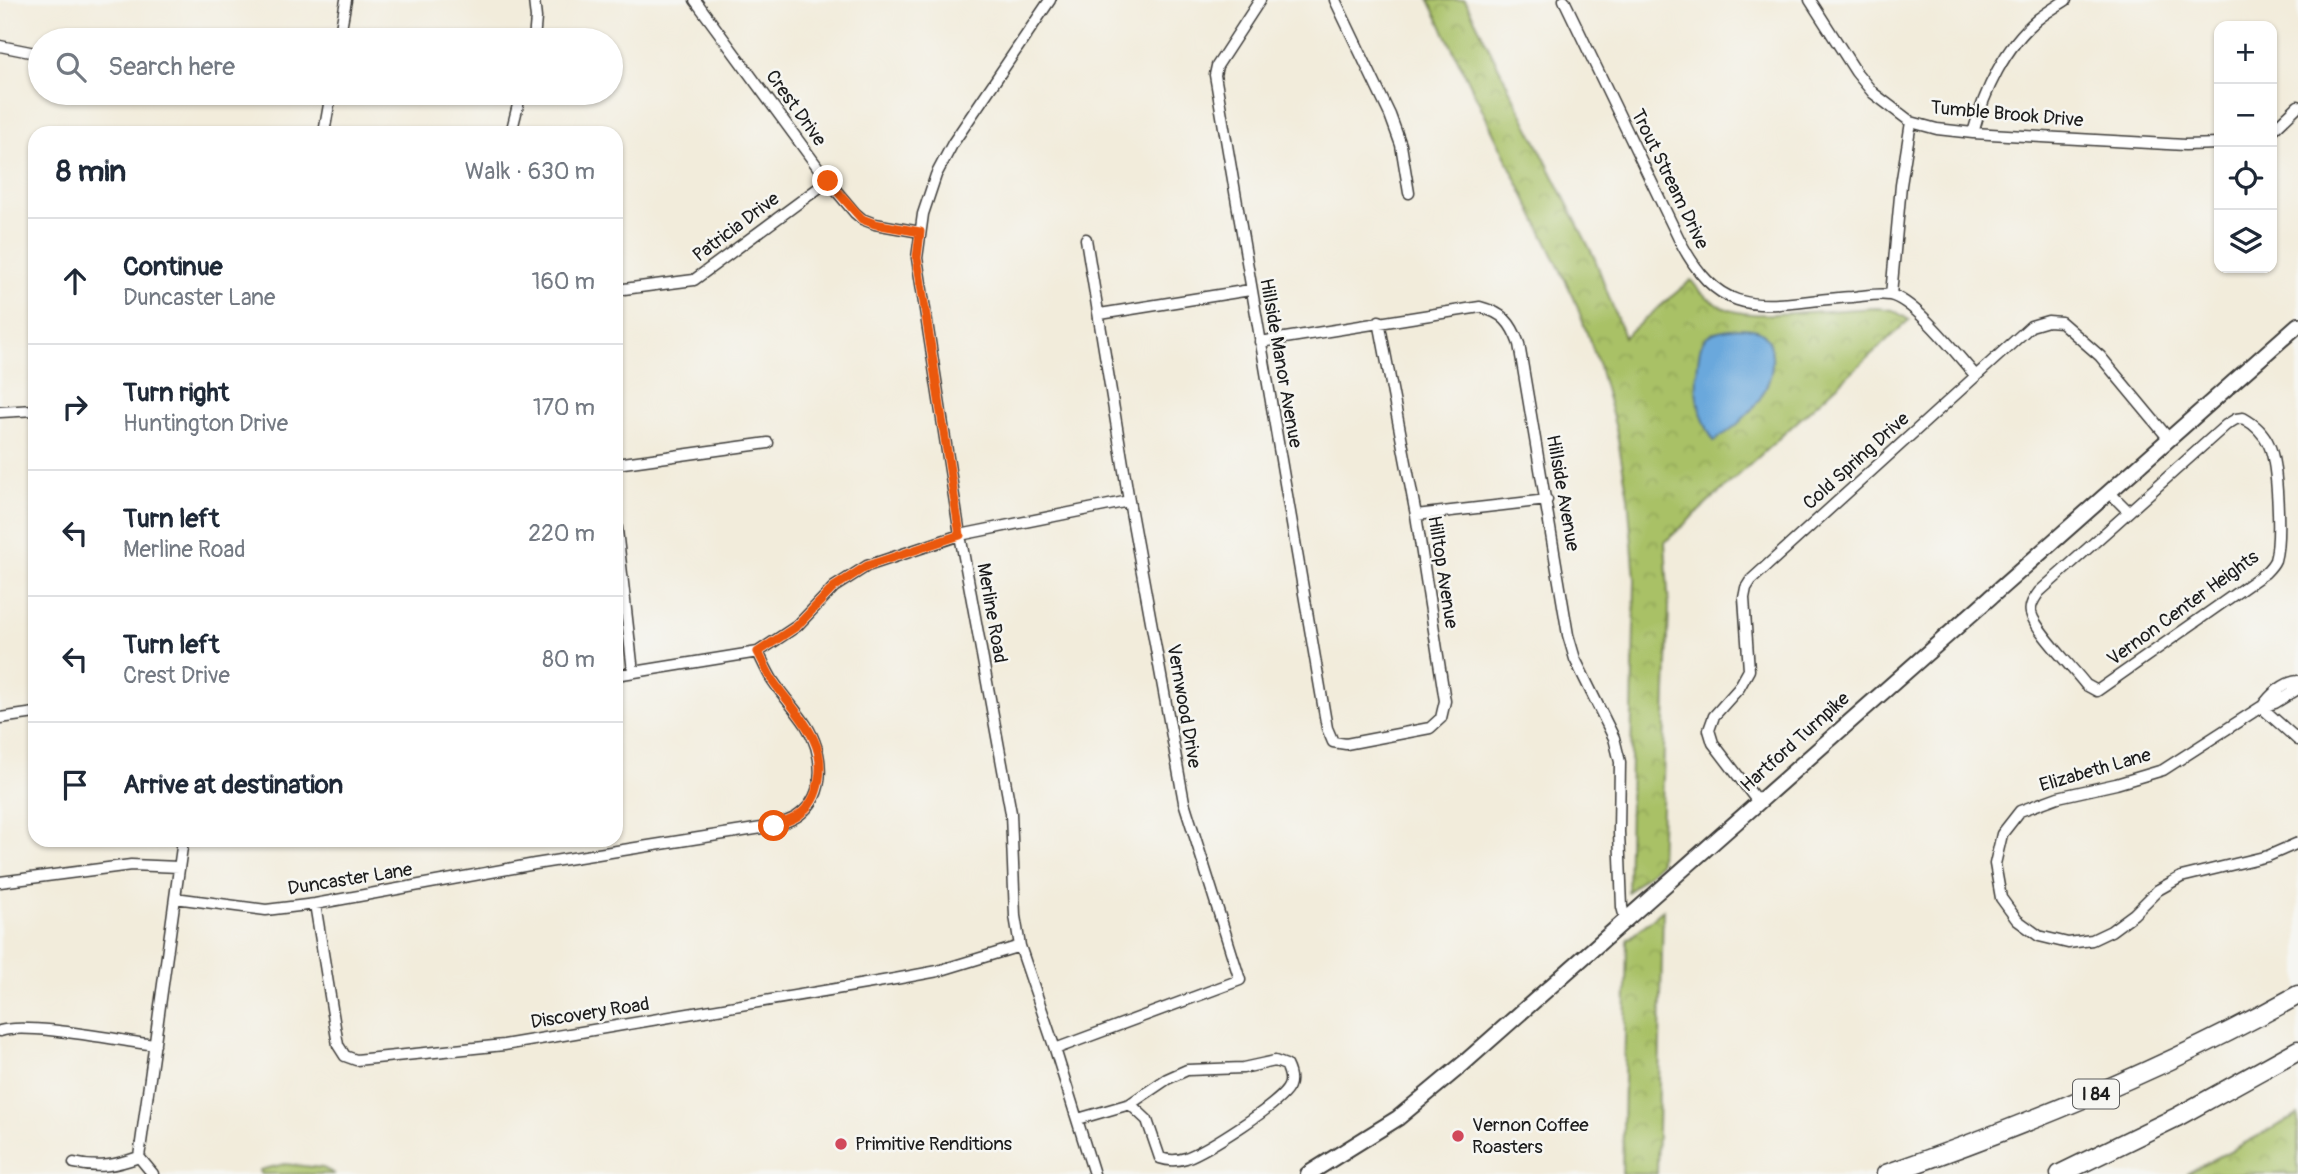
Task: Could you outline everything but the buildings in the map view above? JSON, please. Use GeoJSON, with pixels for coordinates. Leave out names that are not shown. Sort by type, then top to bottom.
{"type":"FeatureCollection","features":[{"type":"Feature","properties":{"kind":"highway","name":"I 84"},"geometry":{"type":"LineString","coordinates":[[1886,1174],[2108,1089],[2198,1048],[2298,995]]}},
{"type":"Feature","properties":{"kind":"highway"},"geometry":{"type":"LineString","coordinates":[[2060,1174],[2177,1117],[2298,1050]]}},
{"type":"Feature","properties":{"kind":"main road","name":"Hartford Turnpike"},"geometry":{"type":"LineString","coordinates":[[1308,1174],[1398,1118],[1464,1063],[2298,325]]}},
{"type":"Feature","properties":{"kind":"street"},"geometry":{"type":"LineString","coordinates":[[341,28],[346,0]]}},
{"type":"Feature","properties":{"kind":"street"},"geometry":{"type":"LineString","coordinates":[[534,0],[535,28]]}},
{"type":"Feature","properties":{"kind":"street","name":"Crest Drive"},"geometry":{"type":"LineString","coordinates":[[695,0],[828,181],[862,219],[920,232]]}},
{"type":"Feature","properties":{"kind":"street","name":"Merline Road"},"geometry":{"type":"LineString","coordinates":[[1050,0],[953,142],[936,176],[923,214],[917,258],[960,535],[1011,813],[1015,916],[1020,946],[1094,1174]]}},
{"type":"Feature","properties":{"kind":"street","name":"Hillside Manor Avenue"},"geometry":{"type":"LineString","coordinates":[[1260,0],[1217,66],[1215,75],[1327,728],[1333,742]]}},
{"type":"Feature","properties":{"kind":"street"},"geometry":{"type":"LineString","coordinates":[[1335,0],[1390,115],[1401,145],[1409,193]]}},
{"type":"Feature","properties":{"kind":"street","name":"Trout Stream Drive"},"geometry":{"type":"LineString","coordinates":[[1564,0],[1692,266],[1709,286],[1731,299],[1767,304],[1891,295]]}},
{"type":"Feature","properties":{"kind":"street","name":"Tumble Brook Drive"},"geometry":{"type":"LineString","coordinates":[[1810,0],[1872,93],[1910,122],[1937,129],[1973,133],[2185,145],[2214,144]]}},
{"type":"Feature","properties":{"kind":"street"},"geometry":{"type":"LineString","coordinates":[[1973,133],[1986,93],[2013,47],[2040,17],[2066,0]]}},
{"type":"Feature","properties":{"kind":"street"},"geometry":{"type":"LineString","coordinates":[[0,46],[28,52]]}},
{"type":"Feature","properties":{"kind":"street"},"geometry":{"type":"LineString","coordinates":[[325,126],[329,105]]}},
{"type":"Feature","properties":{"kind":"street"},"geometry":{"type":"LineString","coordinates":[[513,126],[518,105]]}},
{"type":"Feature","properties":{"kind":"street"},"geometry":{"type":"LineString","coordinates":[[2277,126],[2298,106]]}},
{"type":"Feature","properties":{"kind":"street"},"geometry":{"type":"LineString","coordinates":[[1910,122],[1901,184],[1891,295],[1923,317],[1975,375]]}},
{"type":"Feature","properties":{"kind":"street","name":"Patricia Drive"},"geometry":{"type":"LineString","coordinates":[[623,289],[695,280],[828,181]]}},
{"type":"Feature","properties":{"kind":"street","name":"Vernwood Drive"},"geometry":{"type":"LineString","coordinates":[[1055,1049],[1240,980],[1184,802],[1129,501],[1086,239]]}},
{"type":"Feature","properties":{"kind":"street"},"geometry":{"type":"LineString","coordinates":[[1100,314],[1250,290]]}},
{"type":"Feature","properties":{"kind":"street","name":"Hillside Avenue"},"geometry":{"type":"LineString","coordinates":[[1260,342],[1480,307],[1493,310],[1512,324],[1519,344],[1568,635],[1575,659],[1614,738],[1620,762],[1619,832],[1625,919]]}},
{"type":"Feature","properties":{"kind":"street","name":"Hilltop Avenue"},"geometry":{"type":"LineString","coordinates":[[1333,742],[1346,744],[1430,728],[1441,718],[1445,701],[1416,515],[1379,321]]}},
{"type":"Feature","properties":{"kind":"street","name":"Cold Spring Drive"},"geometry":{"type":"LineString","coordinates":[[1758,802],[1713,743],[1709,730],[1714,716],[1739,688],[1749,670],[1744,598],[1746,587],[1975,375],[2031,326],[2048,321],[2061,322],[2100,356],[2169,439]]}},
{"type":"Feature","properties":{"kind":"street"},"geometry":{"type":"LineString","coordinates":[[0,412],[28,410]]}},
{"type":"Feature","properties":{"kind":"street","name":"Vernon Center Heights"},"geometry":{"type":"LineString","coordinates":[[2242,418],[2251,423],[2262,432],[2269,444],[2275,464],[2278,545],[2274,562],[2265,573],[2097,691],[2086,685],[2049,639],[2031,612],[2032,604],[2039,592],[2128,511],[2235,419],[2242,418]]}},
{"type":"Feature","properties":{"kind":"street"},"geometry":{"type":"LineString","coordinates":[[623,463],[768,443]]}},
{"type":"Feature","properties":{"kind":"street"},"geometry":{"type":"LineString","coordinates":[[2109,492],[2128,511]]}},
{"type":"Feature","properties":{"kind":"street"},"geometry":{"type":"LineString","coordinates":[[1416,515],[1546,500]]}},
{"type":"Feature","properties":{"kind":"street"},"geometry":{"type":"LineString","coordinates":[[623,674],[758,652],[797,626],[834,587],[867,566],[960,535],[1129,501]]}},
{"type":"Feature","properties":{"kind":"street"},"geometry":{"type":"LineString","coordinates":[[623,583],[633,672]]}},
{"type":"Feature","properties":{"kind":"street","name":"Duncaster Lane"},"geometry":{"type":"LineString","coordinates":[[175,898],[266,910],[315,904],[535,864],[774,826],[798,817],[810,805],[817,791],[820,771],[816,743],[806,724],[772,679],[758,652]]}},
{"type":"Feature","properties":{"kind":"street","name":"Elizabeth Lane"},"geometry":{"type":"LineString","coordinates":[[2261,707],[2270,696],[2291,682],[2298,681]]}},
{"type":"Feature","properties":{"kind":"street","name":"Elizabeth Lane"},"geometry":{"type":"LineString","coordinates":[[2298,689],[2275,703],[2261,707],[2163,770],[2058,797],[2020,811],[2002,834],[1995,864],[2001,898],[2017,920],[2039,936],[2068,943],[2092,940],[2111,931],[2134,914],[2158,890],[2181,877],[2268,856],[2298,844]]}},
{"type":"Feature","properties":{"kind":"street"},"geometry":{"type":"LineString","coordinates":[[2261,707],[2298,740]]}},
{"type":"Feature","properties":{"kind":"street"},"geometry":{"type":"LineString","coordinates":[[0,718],[28,714]]}},
{"type":"Feature","properties":{"kind":"street"},"geometry":{"type":"LineString","coordinates":[[153,1174],[139,1157],[182,847]]}},
{"type":"Feature","properties":{"kind":"street"},"geometry":{"type":"LineString","coordinates":[[0,882],[131,865],[179,867]]}},
{"type":"Feature","properties":{"kind":"street","name":"Discovery Road"},"geometry":{"type":"LineString","coordinates":[[315,904],[338,1045],[345,1056],[356,1060],[504,1045],[589,1032],[938,971],[1020,946]]}},
{"type":"Feature","properties":{"kind":"street"},"geometry":{"type":"LineString","coordinates":[[0,1031],[9,1028],[48,1031],[155,1045]]}},
{"type":"Feature","properties":{"kind":"street"},"geometry":{"type":"LineString","coordinates":[[1078,1119],[1130,1104],[1167,1079],[1187,1070],[1243,1068],[1275,1061],[1286,1065],[1290,1074],[1290,1085],[1282,1097],[1219,1141],[1186,1158],[1170,1161],[1160,1158],[1147,1120],[1130,1104]]}},
{"type":"Feature","properties":{"kind":"street"},"geometry":{"type":"LineString","coordinates":[[74,1163],[90,1167],[108,1167],[139,1157]]}},
{"type":"Feature","properties":{"kind":"green space"},"geometry":{"type":"Polygon","coordinates":[[[1429,0],[1465,0],[1595,259],[1624,337],[1691,280],[1715,303],[1742,313],[1773,314],[1877,308],[1893,310],[1909,320],[1665,542],[1669,608],[1660,863],[1628,892],[1635,579],[1628,497],[1616,429],[1598,363],[1574,298],[1429,0]]]}},
{"type":"Feature","properties":{"kind":"green space"},"geometry":{"type":"Polygon","coordinates":[[[1663,910],[1657,1174],[1622,1174],[1627,940],[1663,910]]]}},
{"type":"Feature","properties":{"kind":"green space"},"geometry":{"type":"Polygon","coordinates":[[[2298,1115],[2298,1174],[2186,1174],[2298,1115]]]}},
{"type":"Feature","properties":{"kind":"green space"},"geometry":{"type":"Polygon","coordinates":[[[284,1164],[323,1168],[335,1174],[261,1174],[260,1170],[284,1164]]]}},
{"type":"Feature","properties":{"kind":"water"},"geometry":{"type":"Polygon","coordinates":[[[1755,329],[1767,337],[1771,348],[1770,376],[1765,390],[1748,414],[1714,441],[1699,407],[1699,355],[1706,337],[1717,331],[1755,329]]]}},
{"type":"Feature","properties":{"kind":"place","name":"Vernon Coffee Roasters"},"geometry":{"type":"Point","coordinates":[1458,1136]}},
{"type":"Feature","properties":{"kind":"place","name":"Primitive Renditions"},"geometry":{"type":"Point","coordinates":[841,1144]}},
{"type":"Feature","properties":{"kind":"route"},"geometry":{"type":"LineString","coordinates":[[774,826],[798,817],[810,805],[817,791],[820,771],[816,743],[806,724],[772,679],[758,652],[797,626],[834,587],[867,566],[960,535],[917,258],[920,232],[862,219],[828,181]]}}]}
